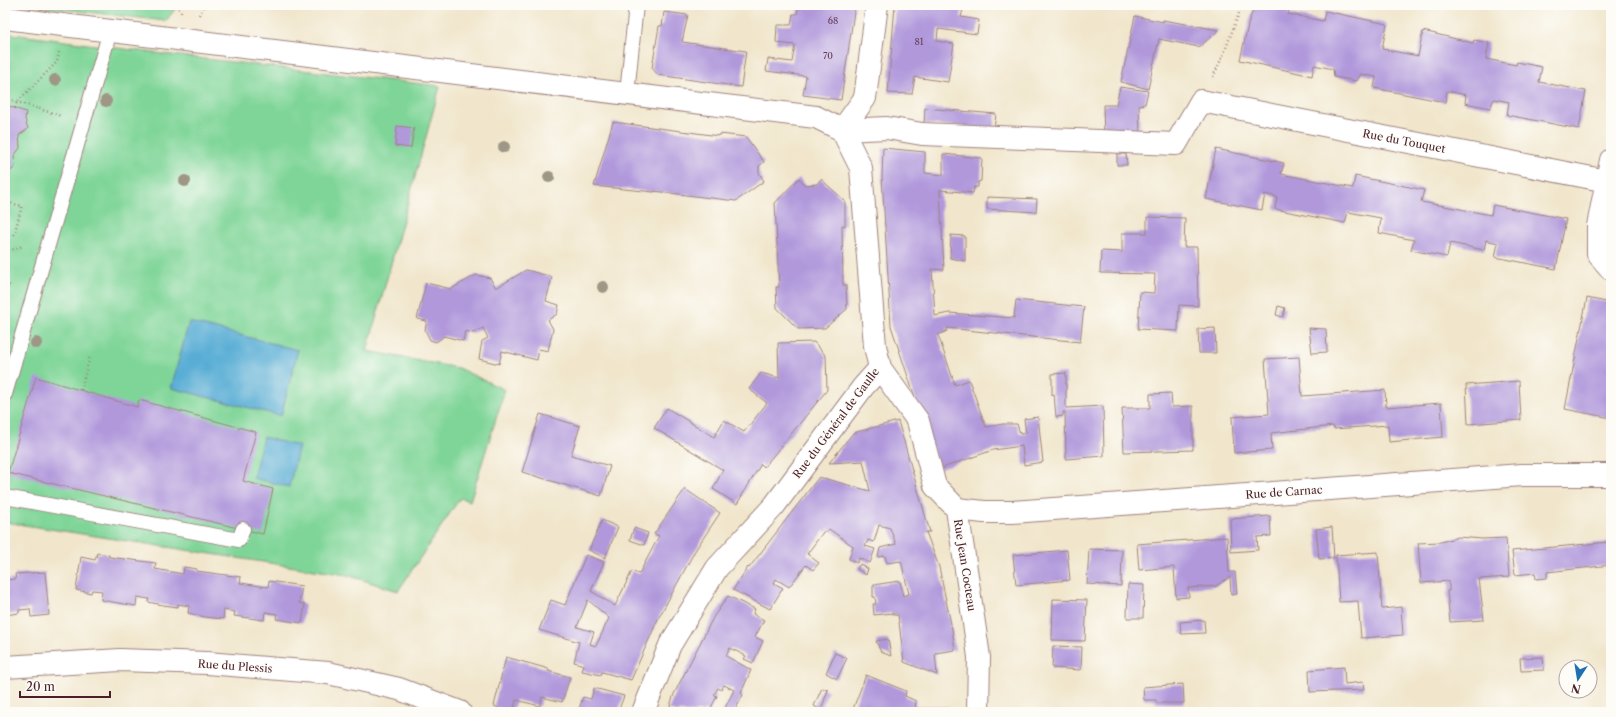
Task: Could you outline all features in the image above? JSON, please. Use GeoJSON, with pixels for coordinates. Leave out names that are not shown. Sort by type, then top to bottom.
{"type":"FeatureCollection","features":[{"type":"Feature","properties":{"kind":"street"},"geometry":{"type":"LineString","coordinates":[[842,130],[865,98],[877,5]]}},
{"type":"Feature","properties":{"kind":"street"},"geometry":{"type":"LineString","coordinates":[[5,18],[816,117],[842,130],[887,128],[922,134],[1176,144],[1201,101]]}},
{"type":"Feature","properties":{"kind":"street","name":"Rue du Touquet"},"geometry":{"type":"LineString","coordinates":[[1201,101],[1607,181]]}},
{"type":"Feature","properties":{"kind":"street","name":"Rue du Général de Gaulle"},"geometry":{"type":"LineString","coordinates":[[643,712],[670,645],[717,568],[774,506],[863,387],[880,368],[875,346],[861,168],[842,130]]}},
{"type":"Feature","properties":{"kind":"street"},"geometry":{"type":"LineString","coordinates":[[1611,160],[1598,226],[1598,254],[1611,269]]}},
{"type":"Feature","properties":{"kind":"street","name":"Rue Jean Cocteau"},"geometry":{"type":"LineString","coordinates":[[880,368],[918,422],[936,486],[957,510],[979,657],[978,712]]}},
{"type":"Feature","properties":{"kind":"street","name":"Rue de Carnac"},"geometry":{"type":"LineString","coordinates":[[957,510],[1012,512],[1522,475],[1611,474]]}},
{"type":"Feature","properties":{"kind":"street","name":"Rue du Plessis"},"geometry":{"type":"LineString","coordinates":[[5,667],[120,660],[207,663],[328,673],[399,689],[436,707],[460,712]]}},
{"type":"Feature","properties":{"kind":"lane"},"geometry":{"type":"LineString","coordinates":[[627,94],[636,5]]}},
{"type":"Feature","properties":{"kind":"lane"},"geometry":{"type":"LineString","coordinates":[[5,394],[110,31]]}},
{"type":"Feature","properties":{"kind":"lane"},"geometry":{"type":"LineString","coordinates":[[5,497],[239,540],[242,529]]}},
{"type":"Feature","properties":{"kind":"path"},"geometry":{"type":"LineString","coordinates":[[1201,101],[1224,53],[1242,5]]}},
{"type":"Feature","properties":{"kind":"path"},"geometry":{"type":"LineString","coordinates":[[15,108],[17,102],[57,62],[63,25]]}},
{"type":"Feature","properties":{"kind":"path"},"geometry":{"type":"LineString","coordinates":[[5,98],[83,123]]}},
{"type":"Feature","properties":{"kind":"path"},"geometry":{"type":"LineString","coordinates":[[5,221],[10,203],[22,206],[14,235]]}},
{"type":"Feature","properties":{"kind":"path"},"geometry":{"type":"LineString","coordinates":[[81,390],[90,356]]}},
{"type":"Feature","properties":{"kind":"path"},"geometry":{"type":"LineString","coordinates":[[1605,712],[1611,698]]}},
{"type":"Feature","properties":{"kind":"green space"},"geometry":{"type":"Polygon","coordinates":[[[26,5],[178,5],[166,21],[26,5]]]}},
{"type":"Feature","properties":{"kind":"green space"},"geometry":{"type":"Polygon","coordinates":[[[5,33],[163,54],[440,86],[367,351],[458,368],[505,390],[470,501],[460,498],[398,591],[347,575],[5,522],[5,33]]]}},
{"type":"Feature","properties":{"kind":"water"},"geometry":{"type":"Polygon","coordinates":[[[189,322],[298,350],[281,416],[171,388],[189,322]]]}},
{"type":"Feature","properties":{"kind":"water"},"geometry":{"type":"Polygon","coordinates":[[[263,437],[299,446],[289,487],[253,478],[263,437]]]}},
{"type":"Feature","properties":{"kind":"building"},"geometry":{"type":"Polygon","coordinates":[[[799,5],[855,5],[841,100],[803,95],[806,76],[766,71],[768,59],[792,62],[795,45],[776,43],[777,25],[791,25],[793,14],[797,14],[799,5]]]}},
{"type":"Feature","properties":{"kind":"building"},"geometry":{"type":"Polygon","coordinates":[[[895,5],[964,5],[961,17],[979,20],[977,34],[938,29],[937,41],[954,44],[948,82],[915,77],[912,94],[888,93],[895,5]]]}},
{"type":"Feature","properties":{"kind":"building"},"geometry":{"type":"Polygon","coordinates":[[[1255,5],[1289,10],[1288,14],[1323,21],[1325,11],[1387,24],[1382,49],[1418,56],[1423,31],[1473,43],[1474,40],[1489,43],[1486,59],[1516,65],[1517,62],[1542,67],[1539,82],[1586,91],[1579,129],[1507,115],[1509,102],[1494,99],[1490,108],[1465,103],[1466,95],[1447,91],[1445,102],[1374,88],[1376,77],[1361,74],[1357,81],[1334,77],[1333,69],[1314,65],[1312,76],[1240,60],[1249,21],[1255,5]]]}},
{"type":"Feature","properties":{"kind":"building"},"geometry":{"type":"Polygon","coordinates":[[[664,12],[688,15],[682,42],[746,51],[741,87],[658,75],[652,68],[659,26],[662,26],[664,12]]]}},
{"type":"Feature","properties":{"kind":"building"},"geometry":{"type":"Polygon","coordinates":[[[1135,16],[1163,22],[1163,20],[1219,30],[1199,47],[1159,39],[1148,89],[1121,82],[1135,16]]]}},
{"type":"Feature","properties":{"kind":"building"},"geometry":{"type":"Polygon","coordinates":[[[1120,87],[1148,91],[1145,104],[1139,105],[1140,136],[1104,136],[1103,105],[1116,105],[1120,87]]]}},
{"type":"Feature","properties":{"kind":"building"},"geometry":{"type":"Polygon","coordinates":[[[5,105],[26,112],[25,119],[28,129],[19,135],[20,148],[14,156],[15,167],[6,175],[8,188],[5,191],[5,105]]]}},
{"type":"Feature","properties":{"kind":"building"},"geometry":{"type":"Polygon","coordinates":[[[925,108],[996,114],[994,129],[924,124],[925,108]]]}},
{"type":"Feature","properties":{"kind":"building"},"geometry":{"type":"Polygon","coordinates":[[[613,122],[719,136],[720,134],[746,137],[764,162],[759,166],[759,173],[764,181],[736,201],[654,191],[594,186],[613,122]]]}},
{"type":"Feature","properties":{"kind":"building"},"geometry":{"type":"Polygon","coordinates":[[[397,126],[414,128],[411,148],[395,146],[397,126]]]}},
{"type":"Feature","properties":{"kind":"building"},"geometry":{"type":"Polygon","coordinates":[[[883,148],[925,152],[925,173],[943,175],[943,154],[982,158],[981,181],[978,182],[978,187],[974,187],[973,193],[940,190],[944,270],[932,269],[935,316],[949,313],[1014,318],[1016,300],[1084,307],[1080,342],[947,328],[947,331],[938,335],[955,385],[969,380],[986,427],[1003,424],[1017,424],[1020,434],[1026,433],[1024,419],[1038,417],[1043,462],[1024,465],[1022,446],[993,450],[939,469],[891,326],[882,177],[883,148]]]}},
{"type":"Feature","properties":{"kind":"building"},"geometry":{"type":"Polygon","coordinates":[[[1216,149],[1284,163],[1281,174],[1353,188],[1355,176],[1424,190],[1421,202],[1491,215],[1493,205],[1566,219],[1556,269],[1495,257],[1498,243],[1486,240],[1484,250],[1450,243],[1447,257],[1411,250],[1414,240],[1379,233],[1381,218],[1348,212],[1345,223],[1275,209],[1277,197],[1265,194],[1262,210],[1206,199],[1216,149]]]}},
{"type":"Feature","properties":{"kind":"building"},"geometry":{"type":"Polygon","coordinates":[[[1117,154],[1126,154],[1127,165],[1117,165],[1117,154]]]}},
{"type":"Feature","properties":{"kind":"building"},"geometry":{"type":"Polygon","coordinates":[[[799,178],[805,185],[817,184],[821,179],[845,201],[845,226],[842,225],[843,285],[846,285],[847,309],[825,328],[798,329],[777,308],[776,287],[779,287],[775,203],[799,178]]]}},
{"type":"Feature","properties":{"kind":"building"},"geometry":{"type":"Polygon","coordinates":[[[987,197],[1037,199],[1036,212],[987,209],[987,197]]]}},
{"type":"Feature","properties":{"kind":"building"},"geometry":{"type":"Polygon","coordinates":[[[1147,217],[1185,218],[1184,247],[1197,247],[1198,306],[1179,305],[1178,331],[1138,329],[1140,292],[1154,293],[1155,274],[1100,273],[1101,251],[1122,252],[1122,233],[1147,233],[1147,217]]]}},
{"type":"Feature","properties":{"kind":"building"},"geometry":{"type":"Polygon","coordinates":[[[951,235],[965,236],[965,261],[950,258],[951,235]]]}},
{"type":"Feature","properties":{"kind":"building"},"geometry":{"type":"Polygon","coordinates":[[[526,270],[552,277],[546,301],[559,305],[557,314],[548,320],[553,329],[548,351],[539,349],[537,360],[502,351],[499,364],[479,359],[482,341],[488,338],[483,328],[473,333],[465,331],[463,341],[444,336],[436,342],[430,340],[425,330],[427,321],[417,319],[426,283],[451,289],[476,275],[490,278],[496,288],[526,270]]]}},
{"type":"Feature","properties":{"kind":"building"},"geometry":{"type":"Polygon","coordinates":[[[1587,298],[1611,303],[1611,418],[1565,409],[1587,298]]]}},
{"type":"Feature","properties":{"kind":"building"},"geometry":{"type":"Polygon","coordinates":[[[1278,306],[1285,308],[1283,317],[1276,315],[1278,306]]]}},
{"type":"Feature","properties":{"kind":"building"},"geometry":{"type":"Polygon","coordinates":[[[1215,328],[1216,353],[1199,353],[1198,329],[1215,328]]]}},
{"type":"Feature","properties":{"kind":"building"},"geometry":{"type":"Polygon","coordinates":[[[1309,328],[1326,329],[1327,352],[1312,353],[1309,328]]]}},
{"type":"Feature","properties":{"kind":"building"},"geometry":{"type":"Polygon","coordinates":[[[814,342],[826,356],[827,390],[764,467],[761,464],[737,504],[713,489],[723,470],[654,428],[667,408],[714,437],[724,420],[744,432],[767,403],[749,389],[761,373],[779,378],[778,343],[814,342]]]}},
{"type":"Feature","properties":{"kind":"building"},"geometry":{"type":"Polygon","coordinates":[[[1299,357],[1302,396],[1385,390],[1386,407],[1441,403],[1443,437],[1389,442],[1388,425],[1334,429],[1333,426],[1271,433],[1272,450],[1234,453],[1232,417],[1269,414],[1265,359],[1299,357]]]}},
{"type":"Feature","properties":{"kind":"building"},"geometry":{"type":"Polygon","coordinates":[[[1066,373],[1066,408],[1103,406],[1104,456],[1066,459],[1065,412],[1063,412],[1063,416],[1056,417],[1054,394],[1052,395],[1052,374],[1066,373]]]}},
{"type":"Feature","properties":{"kind":"building"},"geometry":{"type":"Polygon","coordinates":[[[36,377],[137,407],[139,400],[256,432],[243,481],[273,489],[263,534],[8,473],[36,377]]]}},
{"type":"Feature","properties":{"kind":"building"},"geometry":{"type":"Polygon","coordinates":[[[1519,381],[1521,420],[1468,424],[1466,385],[1519,381]]]}},
{"type":"Feature","properties":{"kind":"building"},"geometry":{"type":"Polygon","coordinates":[[[1171,393],[1172,407],[1193,406],[1193,450],[1124,452],[1122,408],[1150,408],[1150,394],[1171,393]]]}},
{"type":"Feature","properties":{"kind":"building"},"geometry":{"type":"Polygon","coordinates":[[[540,414],[580,426],[571,455],[610,466],[601,496],[522,472],[540,414]]]}},
{"type":"Feature","properties":{"kind":"building"},"geometry":{"type":"Polygon","coordinates":[[[898,421],[930,532],[926,532],[939,567],[952,629],[955,650],[935,653],[937,675],[904,662],[898,615],[893,615],[893,613],[874,615],[873,604],[876,604],[875,597],[873,597],[873,585],[900,581],[903,596],[909,594],[901,561],[887,563],[885,556],[878,557],[880,548],[896,544],[890,528],[879,525],[874,542],[868,540],[865,546],[875,549],[870,563],[859,558],[857,563],[849,559],[853,546],[829,529],[827,532],[824,531],[807,554],[819,563],[813,570],[806,565],[789,587],[776,579],[774,583],[783,588],[770,609],[733,590],[748,567],[749,568],[819,477],[870,491],[863,461],[829,463],[853,433],[898,421]]]}},
{"type":"Feature","properties":{"kind":"building"},"geometry":{"type":"Polygon","coordinates":[[[685,489],[720,513],[696,549],[658,619],[631,680],[602,672],[601,675],[582,671],[584,665],[574,662],[579,642],[539,630],[551,600],[565,605],[586,555],[604,562],[591,591],[615,606],[632,571],[639,574],[659,536],[654,534],[685,489]],[[588,600],[577,627],[594,632],[590,644],[596,646],[609,618],[588,600]]]}},
{"type":"Feature","properties":{"kind":"building"},"geometry":{"type":"Polygon","coordinates":[[[1270,516],[1271,536],[1257,537],[1258,550],[1231,552],[1230,519],[1270,516]]]}},
{"type":"Feature","properties":{"kind":"building"},"geometry":{"type":"Polygon","coordinates":[[[602,520],[618,527],[605,558],[589,550],[602,520]]]}},
{"type":"Feature","properties":{"kind":"building"},"geometry":{"type":"Polygon","coordinates":[[[1332,527],[1334,558],[1319,559],[1316,529],[1332,527]]]}},
{"type":"Feature","properties":{"kind":"building"},"geometry":{"type":"Polygon","coordinates":[[[634,528],[648,533],[644,545],[630,540],[634,528]]]}},
{"type":"Feature","properties":{"kind":"building"},"geometry":{"type":"Polygon","coordinates":[[[1227,537],[1229,572],[1235,572],[1237,594],[1231,595],[1230,577],[1216,586],[1188,588],[1189,597],[1176,598],[1174,567],[1139,570],[1137,544],[1227,537]]]}},
{"type":"Feature","properties":{"kind":"building"},"geometry":{"type":"Polygon","coordinates":[[[1458,537],[1482,539],[1506,538],[1509,577],[1479,579],[1484,620],[1450,622],[1447,591],[1449,591],[1449,581],[1421,583],[1418,543],[1441,542],[1458,537]]]}},
{"type":"Feature","properties":{"kind":"building"},"geometry":{"type":"Polygon","coordinates":[[[1609,542],[1611,565],[1547,572],[1547,578],[1536,579],[1535,573],[1515,575],[1512,551],[1609,542]]]}},
{"type":"Feature","properties":{"kind":"building"},"geometry":{"type":"Polygon","coordinates":[[[1089,549],[1122,550],[1121,586],[1087,584],[1089,549]]]}},
{"type":"Feature","properties":{"kind":"building"},"geometry":{"type":"Polygon","coordinates":[[[1067,550],[1070,580],[1016,585],[1013,555],[1067,550]]]}},
{"type":"Feature","properties":{"kind":"building"},"geometry":{"type":"Polygon","coordinates":[[[1378,552],[1382,609],[1401,607],[1403,635],[1361,638],[1358,601],[1339,602],[1336,555],[1378,552]]]}},
{"type":"Feature","properties":{"kind":"building"},"geometry":{"type":"Polygon","coordinates":[[[97,553],[109,555],[109,557],[156,563],[155,569],[183,574],[184,567],[197,569],[196,571],[241,577],[240,583],[268,587],[269,581],[302,586],[299,603],[305,604],[302,623],[276,619],[277,614],[265,612],[264,620],[234,616],[235,612],[224,610],[223,619],[205,617],[188,613],[189,606],[178,604],[178,607],[163,605],[148,602],[149,599],[137,597],[136,606],[101,600],[102,591],[92,590],[91,593],[76,590],[81,557],[95,560],[97,553]]]}},
{"type":"Feature","properties":{"kind":"building"},"geometry":{"type":"Polygon","coordinates":[[[860,564],[868,569],[866,575],[857,569],[860,564]]]}},
{"type":"Feature","properties":{"kind":"building"},"geometry":{"type":"Polygon","coordinates":[[[45,572],[49,615],[31,617],[30,609],[19,610],[19,613],[5,615],[5,580],[16,579],[15,574],[45,572]]]}},
{"type":"Feature","properties":{"kind":"building"},"geometry":{"type":"Polygon","coordinates":[[[1128,584],[1144,585],[1143,618],[1127,618],[1128,584]]]}},
{"type":"Feature","properties":{"kind":"building"},"geometry":{"type":"Polygon","coordinates":[[[728,596],[755,609],[753,614],[764,620],[755,637],[763,641],[753,663],[744,659],[746,656],[730,648],[726,656],[751,670],[741,693],[743,695],[734,712],[723,712],[734,690],[724,685],[721,690],[718,688],[714,695],[717,696],[709,712],[704,710],[703,712],[675,712],[669,709],[674,694],[714,616],[728,596]]]}},
{"type":"Feature","properties":{"kind":"building"},"geometry":{"type":"Polygon","coordinates":[[[1053,599],[1087,600],[1085,641],[1052,640],[1053,599]]]}},
{"type":"Feature","properties":{"kind":"building"},"geometry":{"type":"Polygon","coordinates":[[[1204,620],[1205,633],[1181,634],[1180,622],[1204,620]]]}},
{"type":"Feature","properties":{"kind":"building"},"geometry":{"type":"Polygon","coordinates":[[[888,639],[891,656],[881,652],[876,641],[888,639]]]}},
{"type":"Feature","properties":{"kind":"building"},"geometry":{"type":"Polygon","coordinates":[[[1053,646],[1082,647],[1081,670],[1052,668],[1053,646]]]}},
{"type":"Feature","properties":{"kind":"building"},"geometry":{"type":"Polygon","coordinates":[[[835,653],[847,658],[837,679],[826,673],[835,653]]]}},
{"type":"Feature","properties":{"kind":"building"},"geometry":{"type":"Polygon","coordinates":[[[506,657],[549,669],[548,671],[570,677],[562,702],[542,697],[540,706],[516,700],[513,712],[508,712],[494,706],[506,657]]]}},
{"type":"Feature","properties":{"kind":"building"},"geometry":{"type":"Polygon","coordinates":[[[1543,657],[1544,670],[1521,671],[1520,658],[1543,657]]]}},
{"type":"Feature","properties":{"kind":"building"},"geometry":{"type":"Polygon","coordinates":[[[1344,667],[1345,684],[1363,682],[1364,690],[1310,692],[1309,670],[1344,667]]]}},
{"type":"Feature","properties":{"kind":"building"},"geometry":{"type":"Polygon","coordinates":[[[866,675],[906,691],[905,696],[916,701],[915,708],[950,708],[950,712],[861,712],[853,709],[866,675]]]}},
{"type":"Feature","properties":{"kind":"building"},"geometry":{"type":"Polygon","coordinates":[[[1183,684],[1184,703],[1156,703],[1156,700],[1144,700],[1143,687],[1183,684]]]}},
{"type":"Feature","properties":{"kind":"building"},"geometry":{"type":"Polygon","coordinates":[[[594,688],[624,696],[618,712],[578,712],[583,697],[591,699],[594,688]]]}},
{"type":"Feature","properties":{"kind":"building"},"geometry":{"type":"Polygon","coordinates":[[[822,688],[828,690],[821,710],[814,706],[822,688]]]}}]}
